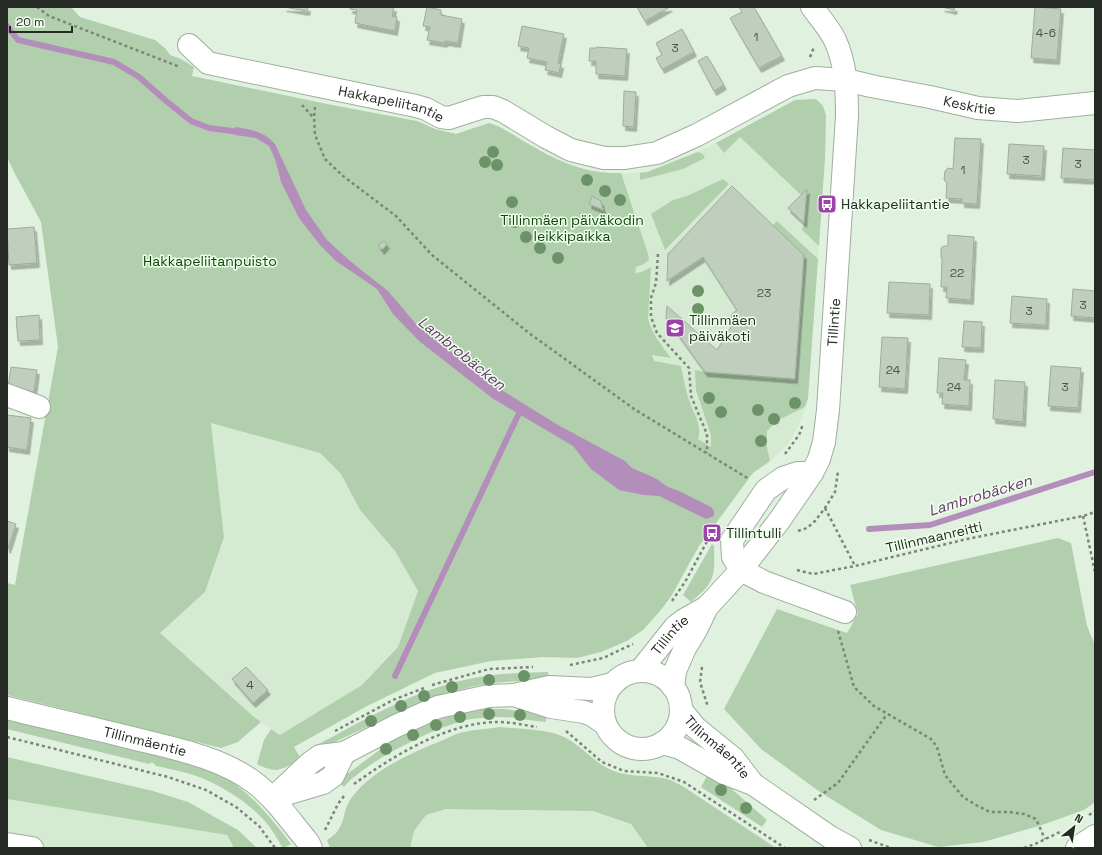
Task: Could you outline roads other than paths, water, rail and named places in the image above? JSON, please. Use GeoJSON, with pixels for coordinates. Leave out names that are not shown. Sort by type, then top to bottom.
{"type":"FeatureCollection","features":[{"type":"Feature","properties":{"kind":"street","name":"Tillintie"},"geometry":{"type":"LineString","coordinates":[[673,687],[675,671],[685,648],[707,607],[741,570],[780,521],[812,473],[819,459],[824,442],[828,410],[848,116],[846,80],[835,40],[827,25],[812,7]]}},
{"type":"Feature","properties":{"kind":"street","name":"Hakkapeliitantie"},"geometry":{"type":"LineString","coordinates":[[189,46],[208,64],[416,106],[426,109],[441,117],[450,118],[483,107],[493,107],[503,111],[571,150],[604,158],[624,158],[657,153],[697,135],[751,104],[795,84],[815,78],[846,80]]}},
{"type":"Feature","properties":{"kind":"street","name":"Keskitie"},"geometry":{"type":"LineString","coordinates":[[846,80],[978,108],[1018,111],[1095,103]]}},
{"type":"Feature","properties":{"kind":"street"},"geometry":{"type":"LineString","coordinates":[[7,395],[39,408]]}},
{"type":"Feature","properties":{"kind":"street"},"geometry":{"type":"LineString","coordinates":[[812,473],[798,473],[783,478],[766,490],[732,540],[733,557],[741,570],[764,582],[838,609]]}},
{"type":"Feature","properties":{"kind":"street","name":"Tillintie"},"geometry":{"type":"LineString","coordinates":[[640,671],[675,627],[707,607]]}},
{"type":"Feature","properties":{"kind":"street"},"geometry":{"type":"LineString","coordinates":[[640,671],[658,674],[666,680],[678,694],[681,710],[676,729],[670,737],[662,743],[644,749],[629,746],[616,739],[605,724],[603,713],[603,703],[606,693],[612,684],[620,677],[640,671]]}},
{"type":"Feature","properties":{"kind":"street"},"geometry":{"type":"LineString","coordinates":[[273,798],[323,783],[333,776],[344,753],[396,726],[438,707],[489,696],[514,695],[549,687],[592,689],[612,684]]}},
{"type":"Feature","properties":{"kind":"street"},"geometry":{"type":"LineString","coordinates":[[514,695],[551,707],[584,712],[592,715],[605,724]]}},
{"type":"Feature","properties":{"kind":"street","name":"Tillinmäentie"},"geometry":{"type":"LineString","coordinates":[[7,708],[173,748],[208,759],[235,771],[255,783],[273,798],[309,845]]}},
{"type":"Feature","properties":{"kind":"street","name":"Tillinmäentie"},"geometry":{"type":"LineString","coordinates":[[681,710],[696,728],[733,758],[753,784]]}},
{"type":"Feature","properties":{"kind":"street","name":"Tillinmäentie"},"geometry":{"type":"LineString","coordinates":[[662,743],[680,748],[724,773],[753,784],[830,837],[859,844]]}},
{"type":"Feature","properties":{"kind":"street"},"geometry":{"type":"LineString","coordinates":[[1072,838],[1090,827]]}},
{"type":"Feature","properties":{"kind":"street"},"geometry":{"type":"LineString","coordinates":[[7,844],[32,848]]}},
{"type":"Feature","properties":{"kind":"waterway","name":"Lambrobäcken"},"geometry":{"type":"LineString","coordinates":[[7,26],[18,40],[114,62],[139,77],[191,121],[209,128],[240,132]]}},
{"type":"Feature","properties":{"kind":"waterway"},"geometry":{"type":"LineString","coordinates":[[395,676],[520,411]]}},
{"type":"Feature","properties":{"kind":"waterway","name":"Lambrobäcken"},"geometry":{"type":"LineString","coordinates":[[869,529],[930,525],[1095,472]]}},
{"type":"Feature","properties":{"kind":"place","name":"Hakkapeliitantie"},"geometry":{"type":"Point","coordinates":[827,204]}},
{"type":"Feature","properties":{"kind":"place","name":"Tillinmäen päiväkoti"},"geometry":{"type":"Point","coordinates":[675,328]}},
{"type":"Feature","properties":{"kind":"place","name":"Tillintulli"},"geometry":{"type":"Point","coordinates":[712,533]}},
{"type":"Feature","properties":{"kind":"park label","name":"Tillinmäen päiväkodin leikkipaikka"},"geometry":{"type":"Point","coordinates":[572,228]}},
{"type":"Feature","properties":{"kind":"park label","name":"Hakkapeliitanpuisto"},"geometry":{"type":"Point","coordinates":[210,261]}}]}
